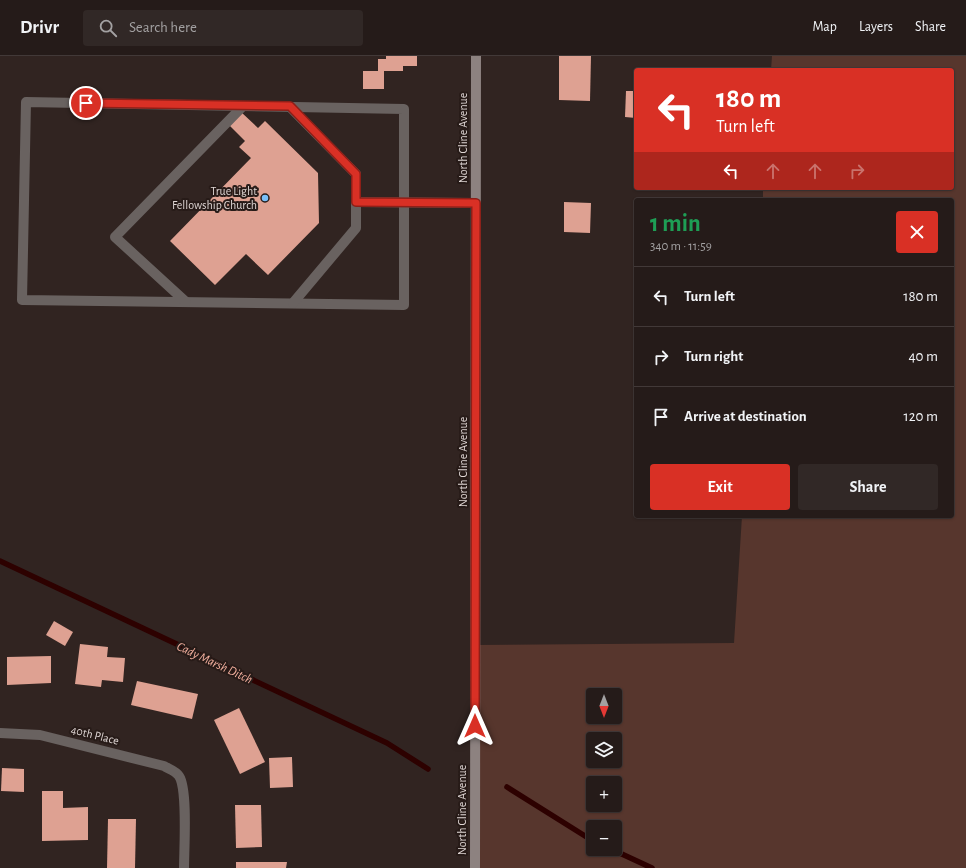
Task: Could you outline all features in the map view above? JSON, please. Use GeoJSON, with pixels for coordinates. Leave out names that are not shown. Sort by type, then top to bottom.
{"type":"FeatureCollection","features":[{"type":"Feature","properties":{"kind":"street","name":"North Cline Avenue"},"geometry":{"type":"LineString","coordinates":[[475,868],[476,56]]}},
{"type":"Feature","properties":{"kind":"street"},"geometry":{"type":"LineString","coordinates":[[26,102],[290,106],[404,109],[404,305],[22,300],[26,102]]}},
{"type":"Feature","properties":{"kind":"street"},"geometry":{"type":"LineString","coordinates":[[186,302],[114,237],[243,106]]}},
{"type":"Feature","properties":{"kind":"street"},"geometry":{"type":"LineString","coordinates":[[290,106],[356,174],[356,228],[293,303]]}},
{"type":"Feature","properties":{"kind":"street"},"geometry":{"type":"LineString","coordinates":[[356,202],[476,203]]}},
{"type":"Feature","properties":{"kind":"street","name":"40th Place"},"geometry":{"type":"LineString","coordinates":[[0,733],[40,735],[164,766],[173,770],[180,776],[184,795],[184,868]]}},
{"type":"Feature","properties":{"kind":"shaded area"},"geometry":{"type":"Polygon","coordinates":[[[772,56],[966,56],[966,868],[475,868],[475,645],[734,643],[742,518],[954,518],[954,198],[763,198],[763,190],[954,190],[954,68],[771,68],[772,56]]]}},
{"type":"Feature","properties":{"kind":"building"},"geometry":{"type":"Polygon","coordinates":[[[386,56],[417,56],[417,66],[403,66],[403,71],[384,71],[384,89],[363,89],[363,71],[378,71],[378,59],[386,59],[386,56]]]}},
{"type":"Feature","properties":{"kind":"building"},"geometry":{"type":"Polygon","coordinates":[[[559,56],[591,56],[590,101],[559,100],[559,56]]]}},
{"type":"Feature","properties":{"kind":"building"},"geometry":{"type":"Polygon","coordinates":[[[626,91],[634,91],[634,118],[625,117],[626,91]]]}},
{"type":"Feature","properties":{"kind":"building","name":"True Light Fellowship Church"},"geometry":{"type":"Polygon","coordinates":[[[241,112],[258,128],[265,121],[318,173],[319,223],[268,275],[246,254],[215,285],[170,241],[251,158],[239,147],[245,141],[229,125],[241,112]]]}},
{"type":"Feature","properties":{"kind":"building"},"geometry":{"type":"Polygon","coordinates":[[[564,202],[591,203],[590,233],[564,232],[564,202]]]}},
{"type":"Feature","properties":{"kind":"building"},"geometry":{"type":"Polygon","coordinates":[[[54,621],[73,632],[65,646],[46,635],[54,621]]]}},
{"type":"Feature","properties":{"kind":"building"},"geometry":{"type":"Polygon","coordinates":[[[80,644],[108,647],[107,657],[125,658],[123,682],[102,680],[101,687],[75,684],[80,644]]]}},
{"type":"Feature","properties":{"kind":"building"},"geometry":{"type":"Polygon","coordinates":[[[51,656],[51,683],[7,685],[7,657],[51,656]]]}},
{"type":"Feature","properties":{"kind":"building"},"geometry":{"type":"Polygon","coordinates":[[[137,681],[198,694],[192,719],[131,705],[137,681]]]}},
{"type":"Feature","properties":{"kind":"building"},"geometry":{"type":"Polygon","coordinates":[[[239,708],[265,762],[240,774],[214,720],[239,708]]]}},
{"type":"Feature","properties":{"kind":"building"},"geometry":{"type":"Polygon","coordinates":[[[292,757],[293,787],[270,788],[269,758],[292,757]]]}},
{"type":"Feature","properties":{"kind":"building"},"geometry":{"type":"Polygon","coordinates":[[[2,768],[24,769],[24,792],[1,791],[2,768]]]}},
{"type":"Feature","properties":{"kind":"building"},"geometry":{"type":"Polygon","coordinates":[[[42,791],[63,791],[63,808],[88,807],[88,840],[42,841],[42,791]]]}},
{"type":"Feature","properties":{"kind":"building"},"geometry":{"type":"Polygon","coordinates":[[[235,805],[261,805],[262,847],[236,848],[235,805]]]}},
{"type":"Feature","properties":{"kind":"building"},"geometry":{"type":"Polygon","coordinates":[[[108,819],[136,819],[135,868],[107,868],[108,819]]]}},
{"type":"Feature","properties":{"kind":"building"},"geometry":{"type":"Polygon","coordinates":[[[236,862],[287,862],[286,868],[236,868],[236,862]]]}},
{"type":"Feature","properties":{"kind":"waterway","name":"Cady Marsh Ditch"},"geometry":{"type":"LineString","coordinates":[[0,561],[387,743],[428,769]]}},
{"type":"Feature","properties":{"kind":"waterway","name":"Cady Marsh Ditch"},"geometry":{"type":"LineString","coordinates":[[507,787],[586,837]]}},
{"type":"Feature","properties":{"kind":"waterway","name":"Cady Marsh Ditch"},"geometry":{"type":"LineString","coordinates":[[622,854],[652,868]]}},
{"type":"Feature","properties":{"kind":"place","name":"True Light Fellowship Church"},"geometry":{"type":"Point","coordinates":[265,198]}},
{"type":"Feature","properties":{"kind":"route"},"geometry":{"type":"LineString","coordinates":[[86,103],[290,106],[356,174],[356,202],[476,203],[475,726]]}}]}
